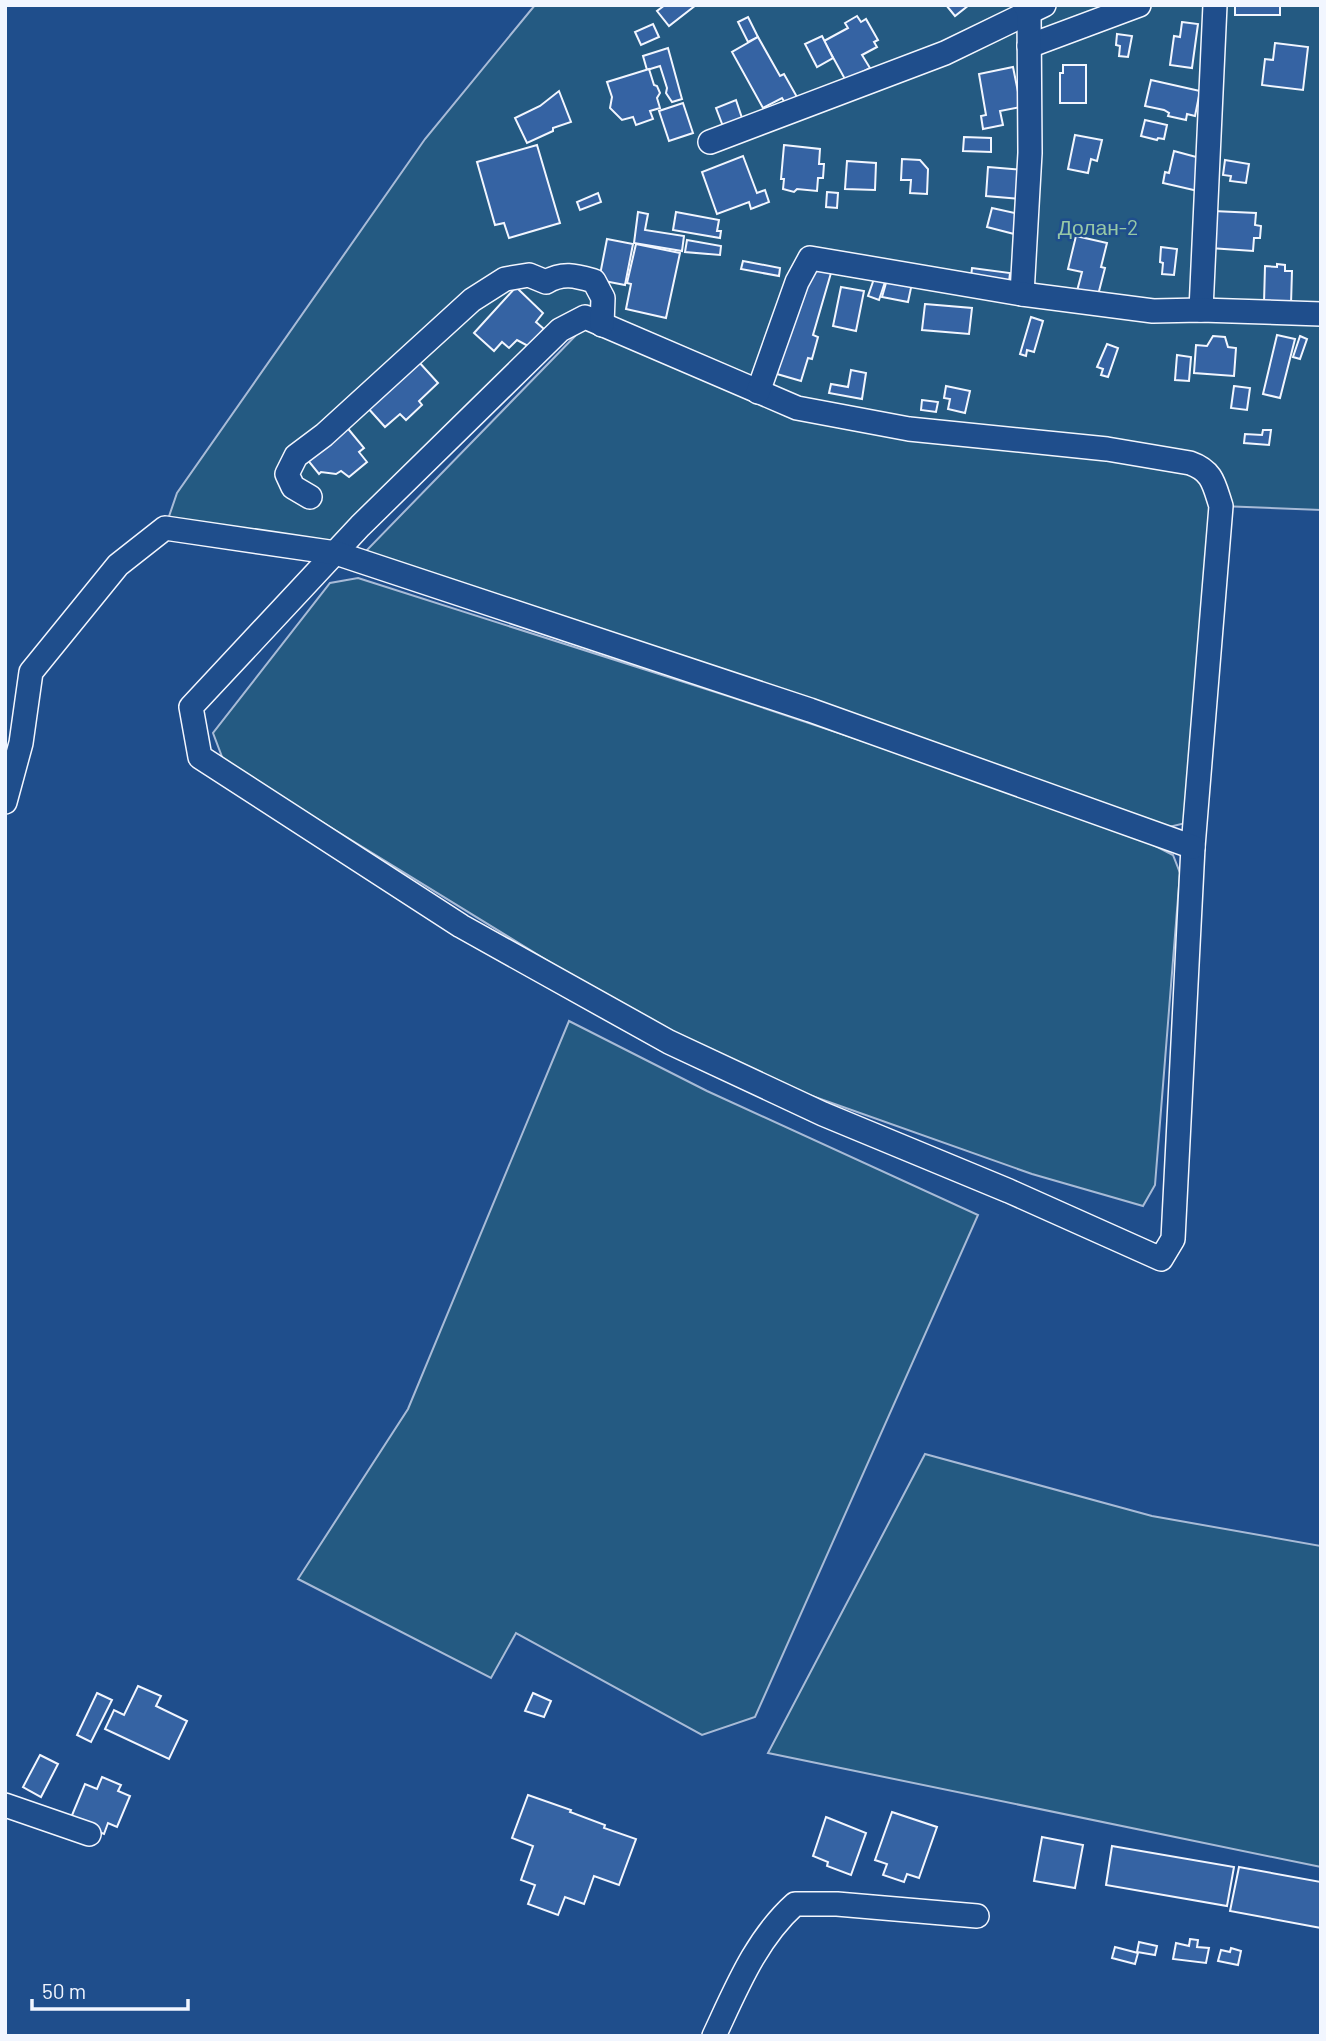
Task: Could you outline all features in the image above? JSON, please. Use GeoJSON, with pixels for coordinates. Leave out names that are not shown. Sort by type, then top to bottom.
{"type":"FeatureCollection","features":[{"type":"Feature","properties":{"kind":"street"},"geometry":{"type":"LineString","coordinates":[[1029,47],[1139,5]]}},
{"type":"Feature","properties":{"kind":"street"},"geometry":{"type":"LineString","coordinates":[[1201,310],[1215,5]]}},
{"type":"Feature","properties":{"kind":"street"},"geometry":{"type":"LineString","coordinates":[[1021,294],[1030,153],[1029,47],[1033,8]]}},
{"type":"Feature","properties":{"kind":"street"},"geometry":{"type":"LineString","coordinates":[[710,142],[945,52],[1033,8]]}},
{"type":"Feature","properties":{"kind":"street"},"geometry":{"type":"LineString","coordinates":[[758,392],[797,282],[810,258],[1021,294],[1153,311],[1321,314]]}},
{"type":"Feature","properties":{"kind":"street"},"geometry":{"type":"LineString","coordinates":[[310,498],[293,487],[287,474],[296,456],[324,435],[472,300],[505,279],[529,275],[546,282],[554,277],[571,274],[593,281],[603,298],[602,325]]}},
{"type":"Feature","properties":{"kind":"street"},"geometry":{"type":"LineString","coordinates":[[585,317],[602,325],[797,408],[909,429],[1107,449],[1190,463],[1203,468],[1211,478],[1221,506],[1193,847],[1173,1239],[1161,1259],[823,1114],[669,1042],[461,926],[200,758],[191,708],[360,526],[560,330],[585,317]]}},
{"type":"Feature","properties":{"kind":"street"},"geometry":{"type":"LineString","coordinates":[[5,802],[21,743],[31,672],[118,565],[165,528],[336,553],[810,710],[1193,847]]}},
{"type":"Feature","properties":{"kind":"street"},"geometry":{"type":"LineString","coordinates":[[5,1805],[89,1834]]}},
{"type":"Feature","properties":{"kind":"street"},"geometry":{"type":"LineString","coordinates":[[714,2036],[744,1973],[775,1922],[795,1904],[837,1904],[977,1916]]}},
{"type":"Feature","properties":{"kind":"green space","name":"Долан-2"},"geometry":{"type":"Polygon","coordinates":[[[535,5],[1321,5],[1321,510],[1221,506],[1211,478],[797,408],[585,317],[336,553],[165,528],[177,493],[425,139],[535,5]]]}},
{"type":"Feature","properties":{"kind":"green space"},"geometry":{"type":"Polygon","coordinates":[[[596,328],[797,412],[1196,471],[1214,506],[1190,822],[1169,827],[365,552],[581,330],[596,328]]]}},
{"type":"Feature","properties":{"kind":"green space"},"geometry":{"type":"Polygon","coordinates":[[[358,578],[731,697],[1009,790],[1136,836],[1173,855],[1180,873],[1155,1185],[1143,1206],[1032,1174],[798,1091],[639,1017],[224,762],[213,733],[330,583],[358,578]]]}},
{"type":"Feature","properties":{"kind":"green space"},"geometry":{"type":"Polygon","coordinates":[[[569,1021],[707,1091],[978,1215],[755,1717],[702,1735],[516,1633],[491,1678],[298,1579],[408,1409],[569,1021]]]}},
{"type":"Feature","properties":{"kind":"green space"},"geometry":{"type":"Polygon","coordinates":[[[925,1454],[1152,1516],[1321,1546],[1321,1867],[768,1753],[925,1454]]]}},
{"type":"Feature","properties":{"kind":"building"},"geometry":{"type":"Polygon","coordinates":[[[665,5],[696,5],[669,26],[657,11],[665,5]]]}},
{"type":"Feature","properties":{"kind":"building"},"geometry":{"type":"Polygon","coordinates":[[[946,5],[969,5],[955,16],[946,5]]]}},
{"type":"Feature","properties":{"kind":"building"},"geometry":{"type":"Polygon","coordinates":[[[1235,5],[1280,5],[1280,15],[1235,15],[1235,5]]]}},
{"type":"Feature","properties":{"kind":"building"},"geometry":{"type":"Polygon","coordinates":[[[857,16],[861,22],[866,19],[878,40],[874,42],[877,47],[862,55],[870,68],[846,81],[824,41],[848,28],[845,23],[857,16]]]}},
{"type":"Feature","properties":{"kind":"building"},"geometry":{"type":"Polygon","coordinates":[[[748,17],[758,37],[748,42],[738,22],[748,17]]]}},
{"type":"Feature","properties":{"kind":"building"},"geometry":{"type":"Polygon","coordinates":[[[1182,22],[1198,24],[1192,68],[1170,65],[1174,36],[1180,37],[1182,22]]]}},
{"type":"Feature","properties":{"kind":"building"},"geometry":{"type":"Polygon","coordinates":[[[653,24],[659,37],[641,45],[635,32],[653,24]]]}},
{"type":"Feature","properties":{"kind":"building"},"geometry":{"type":"Polygon","coordinates":[[[1117,34],[1132,36],[1128,57],[1119,56],[1117,34]]]}},
{"type":"Feature","properties":{"kind":"building"},"geometry":{"type":"Polygon","coordinates":[[[822,36],[833,58],[817,67],[805,44],[822,36]]]}},
{"type":"Feature","properties":{"kind":"building"},"geometry":{"type":"Polygon","coordinates":[[[758,37],[780,76],[784,74],[797,97],[785,103],[782,98],[763,108],[732,52],[758,37]]]}},
{"type":"Feature","properties":{"kind":"building"},"geometry":{"type":"Polygon","coordinates":[[[1275,43],[1308,47],[1303,90],[1262,85],[1265,59],[1273,60],[1275,43]]]}},
{"type":"Feature","properties":{"kind":"building"},"geometry":{"type":"Polygon","coordinates":[[[668,48],[682,99],[672,102],[666,93],[660,66],[647,70],[643,56],[668,48]]]}},
{"type":"Feature","properties":{"kind":"building"},"geometry":{"type":"Polygon","coordinates":[[[1063,65],[1086,65],[1086,103],[1060,103],[1060,73],[1063,73],[1063,65]]]}},
{"type":"Feature","properties":{"kind":"building"},"geometry":{"type":"Polygon","coordinates":[[[1013,67],[1021,107],[1000,111],[1003,125],[983,129],[981,116],[986,115],[979,74],[1013,67]]]}},
{"type":"Feature","properties":{"kind":"building"},"geometry":{"type":"Polygon","coordinates":[[[649,69],[654,85],[660,93],[657,98],[660,108],[650,111],[653,119],[636,125],[633,117],[622,120],[610,108],[612,97],[607,82],[649,69]]]}},
{"type":"Feature","properties":{"kind":"building"},"geometry":{"type":"Polygon","coordinates":[[[1151,80],[1200,91],[1195,116],[1187,114],[1186,120],[1168,116],[1169,113],[1164,110],[1145,106],[1151,80]]]}},
{"type":"Feature","properties":{"kind":"building"},"geometry":{"type":"Polygon","coordinates":[[[559,91],[571,122],[553,128],[553,131],[527,143],[515,118],[540,106],[559,91]]]}},
{"type":"Feature","properties":{"kind":"building"},"geometry":{"type":"Polygon","coordinates":[[[736,100],[743,121],[724,129],[716,108],[736,100]]]}},
{"type":"Feature","properties":{"kind":"building"},"geometry":{"type":"Polygon","coordinates":[[[683,103],[693,133],[669,141],[659,111],[683,103]]]}},
{"type":"Feature","properties":{"kind":"building"},"geometry":{"type":"Polygon","coordinates":[[[1145,120],[1167,125],[1164,139],[1141,136],[1145,120]]]}},
{"type":"Feature","properties":{"kind":"building"},"geometry":{"type":"Polygon","coordinates":[[[1075,135],[1102,140],[1097,161],[1091,159],[1088,173],[1068,169],[1075,135]]]}},
{"type":"Feature","properties":{"kind":"building"},"geometry":{"type":"Polygon","coordinates":[[[964,137],[991,138],[991,152],[963,151],[964,137]]]}},
{"type":"Feature","properties":{"kind":"building"},"geometry":{"type":"Polygon","coordinates":[[[537,145],[560,223],[509,238],[504,223],[495,225],[477,162],[537,145]]]}},
{"type":"Feature","properties":{"kind":"building"},"geometry":{"type":"Polygon","coordinates":[[[784,145],[820,149],[819,164],[824,164],[823,178],[818,178],[817,191],[797,189],[794,192],[783,189],[784,179],[781,179],[784,145]]]}},
{"type":"Feature","properties":{"kind":"building"},"geometry":{"type":"Polygon","coordinates":[[[1174,151],[1200,158],[1198,191],[1163,183],[1165,172],[1169,173],[1174,151]]]}},
{"type":"Feature","properties":{"kind":"building"},"geometry":{"type":"Polygon","coordinates":[[[743,156],[757,193],[765,190],[769,202],[751,209],[749,202],[717,214],[702,172],[743,156]]]}},
{"type":"Feature","properties":{"kind":"building"},"geometry":{"type":"Polygon","coordinates":[[[902,159],[920,160],[928,169],[927,194],[910,193],[911,180],[901,180],[902,159]]]}},
{"type":"Feature","properties":{"kind":"building"},"geometry":{"type":"Polygon","coordinates":[[[1225,160],[1249,164],[1246,183],[1230,181],[1231,176],[1223,175],[1225,160]]]}},
{"type":"Feature","properties":{"kind":"building"},"geometry":{"type":"Polygon","coordinates":[[[847,161],[876,163],[875,190],[845,189],[847,161]]]}},
{"type":"Feature","properties":{"kind":"building"},"geometry":{"type":"Polygon","coordinates":[[[988,167],[1024,170],[1022,199],[986,196],[988,167]]]}},
{"type":"Feature","properties":{"kind":"building"},"geometry":{"type":"Polygon","coordinates":[[[827,192],[838,193],[837,208],[826,207],[827,192]]]}},
{"type":"Feature","properties":{"kind":"building"},"geometry":{"type":"Polygon","coordinates":[[[598,193],[601,202],[580,210],[577,202],[598,193]]]}},
{"type":"Feature","properties":{"kind":"building"},"geometry":{"type":"Polygon","coordinates":[[[992,208],[1019,214],[1014,234],[987,227],[992,208]]]}},
{"type":"Feature","properties":{"kind":"building"},"geometry":{"type":"Polygon","coordinates":[[[1213,211],[1256,213],[1255,225],[1261,226],[1260,238],[1254,238],[1253,251],[1210,248],[1213,211]]]}},
{"type":"Feature","properties":{"kind":"building"},"geometry":{"type":"Polygon","coordinates":[[[638,212],[648,214],[645,230],[684,236],[682,251],[634,243],[638,212]]]}},
{"type":"Feature","properties":{"kind":"building"},"geometry":{"type":"Polygon","coordinates":[[[676,212],[719,220],[717,231],[721,231],[720,238],[673,230],[676,212]]]}},
{"type":"Feature","properties":{"kind":"building"},"geometry":{"type":"Polygon","coordinates":[[[1076,236],[1107,243],[1101,267],[1105,268],[1098,295],[1077,291],[1082,272],[1068,269],[1076,236]]]}},
{"type":"Feature","properties":{"kind":"building"},"geometry":{"type":"Polygon","coordinates":[[[607,239],[633,244],[625,285],[599,280],[607,239]]]}},
{"type":"Feature","properties":{"kind":"building"},"geometry":{"type":"Polygon","coordinates":[[[687,240],[721,246],[720,255],[685,252],[687,240]]]}},
{"type":"Feature","properties":{"kind":"building"},"geometry":{"type":"Polygon","coordinates":[[[636,244],[680,253],[666,318],[626,309],[631,284],[627,283],[636,244]]]}},
{"type":"Feature","properties":{"kind":"building"},"geometry":{"type":"Polygon","coordinates":[[[1161,247],[1177,249],[1174,275],[1162,274],[1161,247]]]}},
{"type":"Feature","properties":{"kind":"building"},"geometry":{"type":"Polygon","coordinates":[[[743,261],[780,268],[779,276],[741,269],[743,261]]]}},
{"type":"Feature","properties":{"kind":"building"},"geometry":{"type":"Polygon","coordinates":[[[1277,264],[1285,265],[1285,271],[1292,271],[1291,304],[1264,303],[1265,266],[1277,267],[1277,264]]]}},
{"type":"Feature","properties":{"kind":"building"},"geometry":{"type":"Polygon","coordinates":[[[813,268],[831,273],[813,335],[818,337],[812,359],[808,358],[801,381],[777,374],[801,289],[813,268]]]}},
{"type":"Feature","properties":{"kind":"building"},"geometry":{"type":"Polygon","coordinates":[[[972,268],[1010,273],[1009,282],[971,277],[972,268]]]}},
{"type":"Feature","properties":{"kind":"building"},"geometry":{"type":"Polygon","coordinates":[[[875,276],[886,279],[879,300],[868,296],[875,276]]]}},
{"type":"Feature","properties":{"kind":"building"},"geometry":{"type":"Polygon","coordinates":[[[891,278],[912,283],[908,302],[882,297],[886,283],[891,278]]]}},
{"type":"Feature","properties":{"kind":"building"},"geometry":{"type":"Polygon","coordinates":[[[516,287],[543,313],[536,322],[544,329],[528,346],[517,340],[509,348],[502,342],[494,351],[474,333],[516,287]]]}},
{"type":"Feature","properties":{"kind":"building"},"geometry":{"type":"Polygon","coordinates":[[[841,287],[864,291],[856,331],[833,326],[841,287]]]}},
{"type":"Feature","properties":{"kind":"building"},"geometry":{"type":"Polygon","coordinates":[[[925,304],[972,308],[969,334],[922,330],[925,304]]]}},
{"type":"Feature","properties":{"kind":"building"},"geometry":{"type":"Polygon","coordinates":[[[1031,317],[1043,321],[1034,352],[1027,350],[1026,356],[1020,354],[1031,317]]]}},
{"type":"Feature","properties":{"kind":"building"},"geometry":{"type":"Polygon","coordinates":[[[1277,335],[1295,339],[1280,398],[1263,394],[1277,335]]]}},
{"type":"Feature","properties":{"kind":"building"},"geometry":{"type":"Polygon","coordinates":[[[1213,336],[1225,337],[1228,347],[1236,348],[1234,376],[1194,373],[1196,345],[1207,346],[1213,336]]]}},
{"type":"Feature","properties":{"kind":"building"},"geometry":{"type":"Polygon","coordinates":[[[1300,336],[1307,339],[1300,359],[1293,357],[1300,336]]]}},
{"type":"Feature","properties":{"kind":"building"},"geometry":{"type":"Polygon","coordinates":[[[1107,344],[1118,348],[1108,377],[1101,375],[1103,369],[1097,367],[1107,344]]]}},
{"type":"Feature","properties":{"kind":"building"},"geometry":{"type":"Polygon","coordinates":[[[1177,355],[1191,357],[1189,381],[1175,380],[1177,355]]]}},
{"type":"Feature","properties":{"kind":"building"},"geometry":{"type":"Polygon","coordinates":[[[418,361],[438,383],[419,401],[422,405],[406,420],[400,414],[385,427],[367,407],[418,361]]]}},
{"type":"Feature","properties":{"kind":"building"},"geometry":{"type":"Polygon","coordinates":[[[851,370],[866,373],[862,399],[829,393],[831,384],[848,387],[851,370]]]}},
{"type":"Feature","properties":{"kind":"building"},"geometry":{"type":"Polygon","coordinates":[[[946,386],[970,391],[965,413],[948,409],[950,399],[944,398],[946,386]]]}},
{"type":"Feature","properties":{"kind":"building"},"geometry":{"type":"Polygon","coordinates":[[[1234,386],[1250,388],[1247,410],[1231,408],[1234,386]]]}},
{"type":"Feature","properties":{"kind":"building"},"geometry":{"type":"Polygon","coordinates":[[[922,400],[938,402],[936,412],[921,410],[922,400]]]}},
{"type":"Feature","properties":{"kind":"building"},"geometry":{"type":"Polygon","coordinates":[[[345,425],[364,448],[359,452],[367,462],[349,477],[341,471],[336,474],[319,474],[306,458],[345,425]]]}},
{"type":"Feature","properties":{"kind":"building"},"geometry":{"type":"Polygon","coordinates":[[[1263,430],[1271,430],[1269,445],[1244,443],[1245,434],[1262,435],[1263,430]]]}},
{"type":"Feature","properties":{"kind":"building"},"geometry":{"type":"Polygon","coordinates":[[[138,1686],[161,1696],[156,1706],[187,1721],[169,1759],[105,1729],[114,1710],[124,1715],[138,1686]]]}},
{"type":"Feature","properties":{"kind":"building"},"geometry":{"type":"Polygon","coordinates":[[[97,1693],[112,1700],[91,1742],[77,1735],[97,1693]]]}},
{"type":"Feature","properties":{"kind":"building"},"geometry":{"type":"Polygon","coordinates":[[[533,1693],[551,1701],[544,1717],[525,1711],[533,1693]]]}},
{"type":"Feature","properties":{"kind":"building"},"geometry":{"type":"Polygon","coordinates":[[[40,1755],[58,1764],[41,1797],[23,1787],[40,1755]]]}},
{"type":"Feature","properties":{"kind":"building"},"geometry":{"type":"Polygon","coordinates":[[[102,1777],[121,1785],[118,1791],[130,1796],[117,1827],[108,1823],[104,1834],[70,1820],[85,1784],[97,1789],[102,1777]]]}},
{"type":"Feature","properties":{"kind":"building"},"geometry":{"type":"Polygon","coordinates":[[[528,1795],[571,1810],[570,1812],[605,1825],[604,1828],[636,1839],[619,1885],[594,1876],[584,1904],[565,1897],[558,1915],[528,1904],[535,1885],[521,1880],[533,1846],[512,1838],[528,1795]]]}},
{"type":"Feature","properties":{"kind":"building"},"geometry":{"type":"Polygon","coordinates":[[[892,1812],[937,1827],[919,1878],[907,1874],[904,1882],[883,1875],[887,1864],[875,1860],[892,1812]]]}},
{"type":"Feature","properties":{"kind":"building"},"geometry":{"type":"Polygon","coordinates":[[[826,1817],[866,1833],[851,1875],[827,1866],[828,1862],[813,1856],[826,1817]]]}},
{"type":"Feature","properties":{"kind":"building"},"geometry":{"type":"Polygon","coordinates":[[[1042,1837],[1083,1845],[1075,1888],[1034,1881],[1042,1837]]]}},
{"type":"Feature","properties":{"kind":"building"},"geometry":{"type":"Polygon","coordinates":[[[1112,1846],[1234,1867],[1227,1906],[1106,1885],[1112,1846]]]}},
{"type":"Feature","properties":{"kind":"building"},"geometry":{"type":"Polygon","coordinates":[[[1239,1867],[1321,1882],[1321,1928],[1230,1911],[1239,1867]]]}},
{"type":"Feature","properties":{"kind":"building"},"geometry":{"type":"Polygon","coordinates":[[[1190,1939],[1198,1940],[1197,1947],[1209,1948],[1206,1963],[1173,1959],[1176,1943],[1189,1946],[1190,1939]]]}},
{"type":"Feature","properties":{"kind":"building"},"geometry":{"type":"Polygon","coordinates":[[[1139,1942],[1157,1946],[1155,1955],[1137,1952],[1139,1942]]]}},
{"type":"Feature","properties":{"kind":"building"},"geometry":{"type":"Polygon","coordinates":[[[1115,1947],[1138,1953],[1135,1964],[1112,1958],[1115,1947]]]}},
{"type":"Feature","properties":{"kind":"building"},"geometry":{"type":"Polygon","coordinates":[[[1231,1948],[1241,1951],[1238,1965],[1218,1961],[1221,1950],[1230,1952],[1231,1948]]]}}]}
